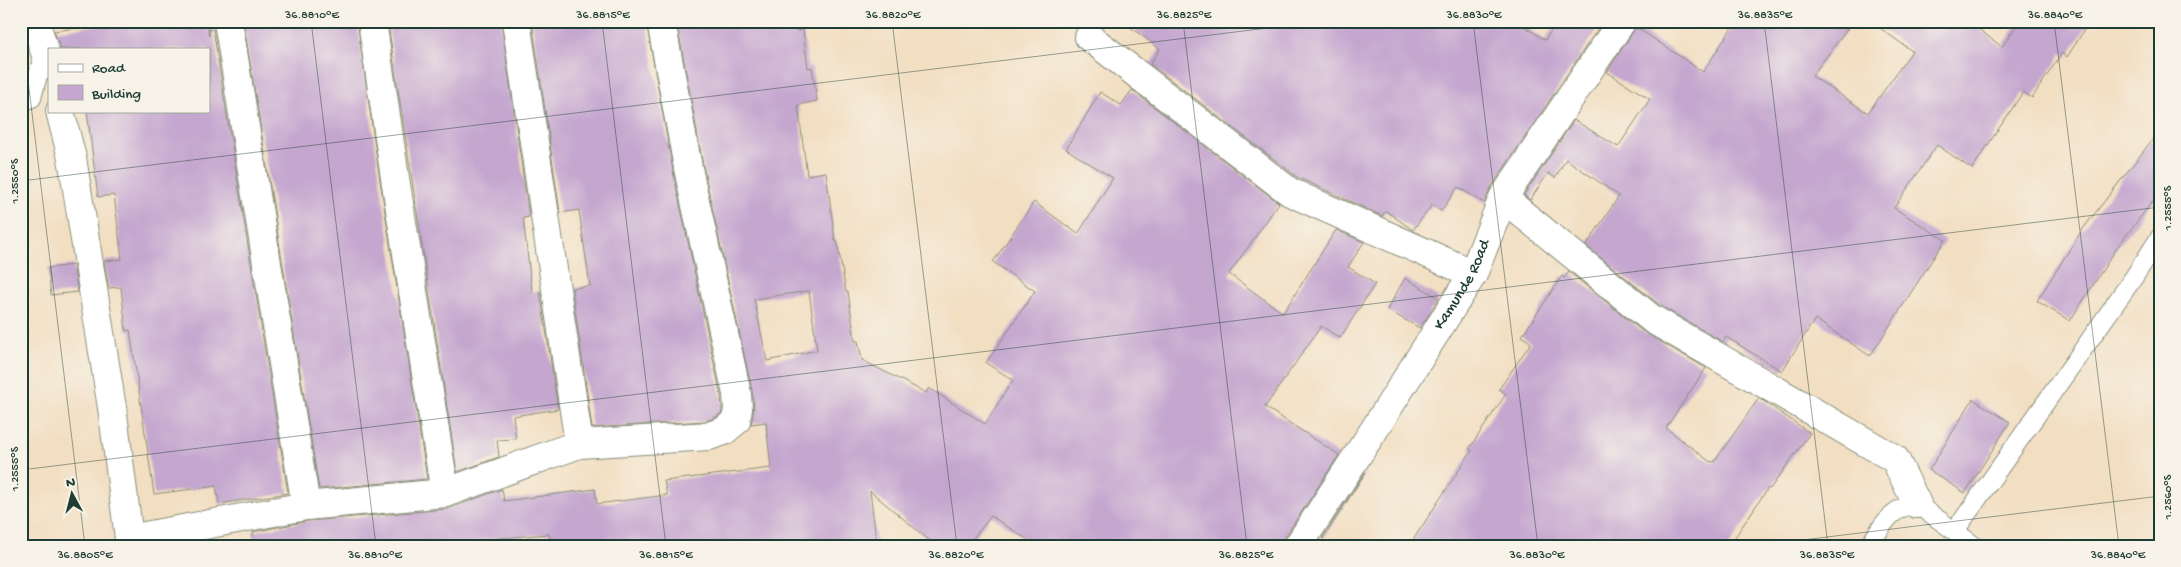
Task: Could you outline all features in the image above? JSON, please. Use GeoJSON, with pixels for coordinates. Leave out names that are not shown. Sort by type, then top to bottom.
{"type":"FeatureCollection","features":[{"type":"Feature","properties":{"kind":"street"},"geometry":{"type":"LineString","coordinates":[[35,21],[47,57]]}},
{"type":"Feature","properties":{"kind":"street"},"geometry":{"type":"LineString","coordinates":[[228,21],[306,506]]}},
{"type":"Feature","properties":{"kind":"street"},"geometry":{"type":"LineString","coordinates":[[372,21],[396,188],[445,493]]}},
{"type":"Feature","properties":{"kind":"street"},"geometry":{"type":"LineString","coordinates":[[516,21],[580,444]]}},
{"type":"Feature","properties":{"kind":"street"},"geometry":{"type":"LineString","coordinates":[[60,112],[72,158],[112,404],[129,542],[306,506],[445,493],[580,444],[709,436],[724,431],[736,421],[738,409],[735,384],[689,173],[661,21]]}},
{"type":"Feature","properties":{"kind":"street","name":"Kamunde Road"},"geometry":{"type":"LineString","coordinates":[[1298,546],[1473,274],[1502,198],[1622,21]]}},
{"type":"Feature","properties":{"kind":"street"},"geometry":{"type":"LineString","coordinates":[[1089,37],[1290,192],[1473,274]]}},
{"type":"Feature","properties":{"kind":"street"},"geometry":{"type":"LineString","coordinates":[[1502,198],[1652,319],[1786,394],[1895,459],[1916,504]]}},
{"type":"Feature","properties":{"kind":"lane"},"geometry":{"type":"LineString","coordinates":[[21,102],[32,98],[47,57]]}},
{"type":"Feature","properties":{"kind":"lane"},"geometry":{"type":"LineString","coordinates":[[1955,531],[2134,277],[2160,237]]}},
{"type":"Feature","properties":{"kind":"lane"},"geometry":{"type":"LineString","coordinates":[[1869,546],[1892,512],[1904,505],[1916,504],[1975,546]]}},
{"type":"Feature","properties":{"kind":"building"},"geometry":{"type":"Polygon","coordinates":[[[113,21],[207,21],[209,36],[209,30],[213,29],[288,493],[219,504],[216,486],[154,494],[130,330],[126,331],[121,287],[109,288],[104,261],[122,259],[114,195],[98,197],[87,112],[210,112],[210,48],[60,48],[54,31],[114,23],[113,21]]]}},
{"type":"Feature","properties":{"kind":"building"},"geometry":{"type":"Polygon","coordinates":[[[267,21],[357,21],[427,479],[319,489],[244,25],[267,21]]]}},
{"type":"Feature","properties":{"kind":"building"},"geometry":{"type":"Polygon","coordinates":[[[404,21],[501,21],[529,217],[523,218],[532,292],[540,291],[558,409],[513,416],[516,439],[497,440],[499,457],[457,472],[388,24],[404,21]]]}},
{"type":"Feature","properties":{"kind":"building"},"geometry":{"type":"Polygon","coordinates":[[[532,21],[646,21],[674,176],[721,396],[722,413],[716,417],[706,421],[592,428],[572,288],[590,286],[579,210],[560,213],[532,21]]]}},
{"type":"Feature","properties":{"kind":"building"},"geometry":{"type":"Polygon","coordinates":[[[702,21],[796,21],[797,31],[803,30],[808,68],[812,67],[817,101],[798,105],[807,175],[826,172],[835,241],[837,241],[846,292],[848,292],[855,341],[858,341],[862,360],[926,393],[929,388],[985,424],[1013,380],[986,363],[1035,291],[993,262],[1034,202],[1078,234],[1113,178],[1066,149],[1100,92],[1121,105],[1132,90],[1279,203],[1229,274],[1283,313],[1336,230],[1364,242],[1348,267],[1375,284],[1340,338],[1321,326],[1265,407],[1339,455],[1285,537],[1282,546],[1037,546],[991,516],[967,546],[936,546],[870,491],[877,546],[551,546],[549,534],[479,540],[480,546],[254,546],[253,532],[308,521],[447,509],[502,489],[504,501],[595,489],[597,504],[667,495],[664,481],[771,468],[766,422],[751,424],[754,408],[752,391],[704,170],[677,24],[702,21]],[[809,291],[754,299],[767,361],[817,350],[809,291]]]}},
{"type":"Feature","properties":{"kind":"building"},"geometry":{"type":"Polygon","coordinates":[[[1122,21],[1517,21],[1545,40],[1557,21],[1603,21],[1490,189],[1484,203],[1458,187],[1441,211],[1432,205],[1413,230],[1386,211],[1382,216],[1297,177],[1150,64],[1160,49],[1122,21]]]}},
{"type":"Feature","properties":{"kind":"building"},"geometry":{"type":"Polygon","coordinates":[[[1736,21],[1853,21],[1812,76],[1868,113],[1912,51],[1870,21],[1968,21],[2002,47],[2019,21],[2090,21],[2067,57],[2062,53],[2032,98],[2023,92],[1972,169],[1937,145],[1894,208],[1945,240],[1870,356],[1815,319],[1782,371],[1726,337],[1723,342],[1661,306],[1586,246],[1619,196],[1566,159],[1555,178],[1548,173],[1530,200],[1524,195],[1574,120],[1618,147],[1650,99],[1607,72],[1636,27],[1703,72],[1736,21]]]}},
{"type":"Feature","properties":{"kind":"building"},"geometry":{"type":"Polygon","coordinates":[[[2160,130],[2160,192],[2118,246],[2070,321],[2037,301],[2082,230],[2160,130]]]}},
{"type":"Feature","properties":{"kind":"building"},"geometry":{"type":"Polygon","coordinates":[[[73,265],[78,292],[51,295],[48,268],[73,265]]]}},
{"type":"Feature","properties":{"kind":"building"},"geometry":{"type":"Polygon","coordinates":[[[1569,272],[1642,331],[1706,368],[1666,428],[1709,461],[1714,462],[1759,398],[1810,433],[1770,489],[1768,488],[1729,546],[1409,546],[1472,450],[1469,449],[1506,394],[1499,389],[1531,343],[1522,336],[1562,276],[1564,278],[1569,272]]]}},
{"type":"Feature","properties":{"kind":"building"},"geometry":{"type":"Polygon","coordinates":[[[1405,278],[1439,298],[1420,328],[1387,310],[1405,278]]]}},
{"type":"Feature","properties":{"kind":"building"},"geometry":{"type":"Polygon","coordinates":[[[1973,399],[2010,422],[1965,493],[1929,470],[1973,399]]]}},
{"type":"Feature","properties":{"kind":"building"},"geometry":{"type":"Polygon","coordinates":[[[1366,472],[1323,539],[1322,538],[1366,472]]]}}]}
